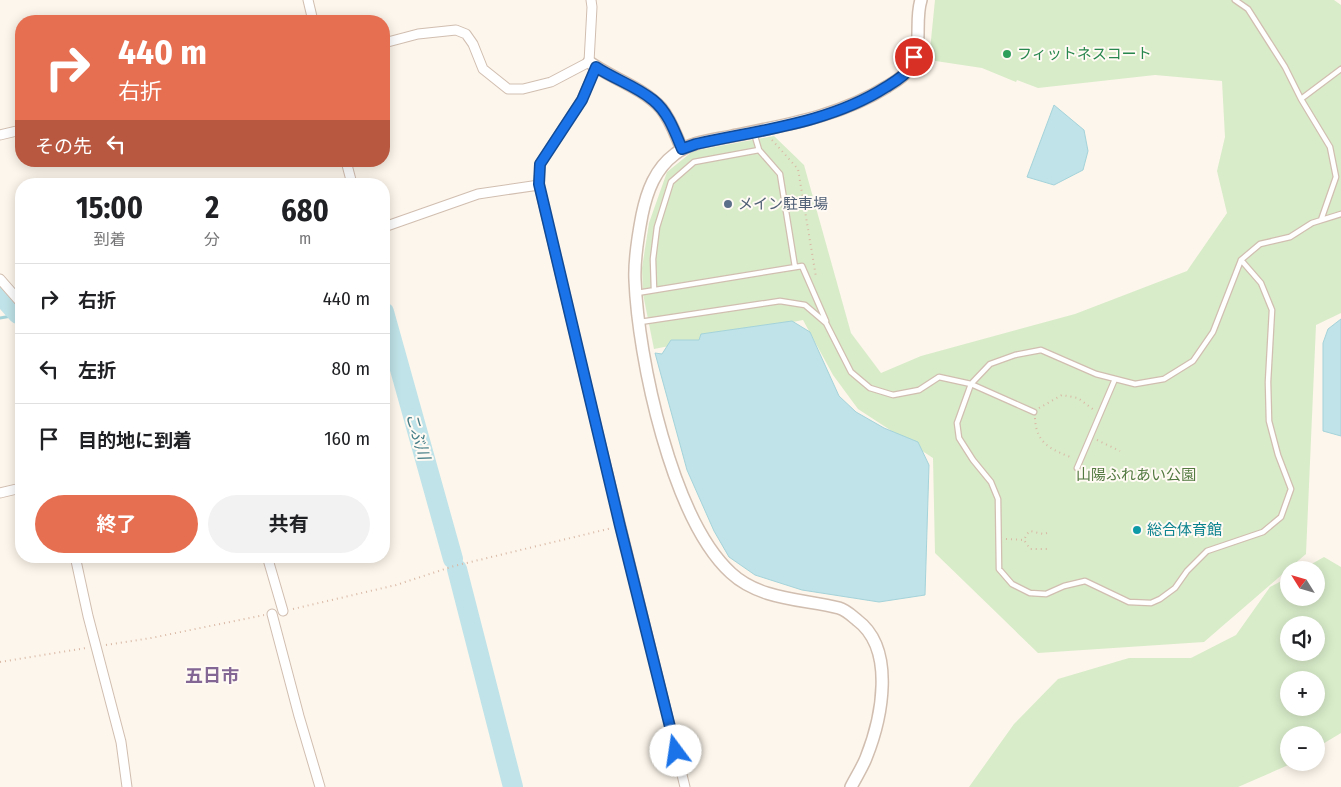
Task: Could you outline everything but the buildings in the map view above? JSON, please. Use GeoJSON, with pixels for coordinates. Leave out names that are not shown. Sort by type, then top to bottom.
{"type":"FeatureCollection","features":[{"type":"Feature","properties":{"kind":"street"},"geometry":{"type":"LineString","coordinates":[[308,0],[312,15]]}},
{"type":"Feature","properties":{"kind":"street"},"geometry":{"type":"LineString","coordinates":[[591,0],[592,64],[582,100],[540,164],[539,184],[620,526],[685,787]]}},
{"type":"Feature","properties":{"kind":"street"},"geometry":{"type":"LineString","coordinates":[[851,787],[866,758],[877,723],[882,689],[882,665],[876,642],[868,628],[843,609],[785,598],[756,589],[734,576],[717,560],[703,539],[682,494],[660,428],[638,322],[635,278],[637,244],[652,180],[665,162],[678,151],[696,144],[768,129],[840,110],[868,99],[895,82],[910,68],[918,46],[921,0]]}},
{"type":"Feature","properties":{"kind":"street"},"geometry":{"type":"LineString","coordinates":[[390,41],[418,34],[456,30],[466,34],[473,44],[483,69],[508,89],[523,89],[551,82],[592,64]]}},
{"type":"Feature","properties":{"kind":"street"},"geometry":{"type":"LineString","coordinates":[[592,64],[653,100],[666,115],[682,149]]}},
{"type":"Feature","properties":{"kind":"street"},"geometry":{"type":"LineString","coordinates":[[0,135],[15,131]]}},
{"type":"Feature","properties":{"kind":"street"},"geometry":{"type":"LineString","coordinates":[[390,225],[478,194],[539,184]]}},
{"type":"Feature","properties":{"kind":"street"},"geometry":{"type":"LineString","coordinates":[[0,279],[15,296]]}},
{"type":"Feature","properties":{"kind":"street"},"geometry":{"type":"LineString","coordinates":[[0,493],[15,489]]}},
{"type":"Feature","properties":{"kind":"street"},"geometry":{"type":"LineString","coordinates":[[77,563],[96,646],[122,742],[127,787]]}},
{"type":"Feature","properties":{"kind":"street"},"geometry":{"type":"LineString","coordinates":[[269,563],[282,611]]}},
{"type":"Feature","properties":{"kind":"street"},"geometry":{"type":"LineString","coordinates":[[272,614],[320,787]]}},
{"type":"Feature","properties":{"kind":"lane"},"geometry":{"type":"LineString","coordinates":[[1235,0],[1248,9],[1285,67],[1301,99],[1330,147],[1336,177],[1321,220]]}},
{"type":"Feature","properties":{"kind":"lane"},"geometry":{"type":"LineString","coordinates":[[1301,99],[1341,69]]}},
{"type":"Feature","properties":{"kind":"lane"},"geometry":{"type":"LineString","coordinates":[[754,132],[759,150],[780,174],[795,267]]}},
{"type":"Feature","properties":{"kind":"lane"},"geometry":{"type":"LineString","coordinates":[[654,290],[653,259],[657,227],[671,182],[694,162],[759,150]]}},
{"type":"Feature","properties":{"kind":"lane"},"geometry":{"type":"LineString","coordinates":[[1241,260],[1260,283],[1272,310],[1268,382],[1269,421],[1290,489],[1281,517],[1263,532],[1207,551],[1187,571],[1174,588],[1160,599],[1151,603],[1129,602],[1085,581],[1064,586],[1046,594],[1030,593],[1012,584],[999,569],[998,499],[992,482],[973,460],[959,438],[957,423],[971,384],[990,364],[1015,355],[1041,350],[1096,374],[1136,384],[1164,379],[1193,361],[1214,332],[1241,260],[1260,244],[1290,237],[1312,223],[1341,214]]}},
{"type":"Feature","properties":{"kind":"lane"},"geometry":{"type":"LineString","coordinates":[[636,293],[802,266],[826,323],[850,372],[870,388],[893,395],[919,390],[939,377],[971,384],[1034,412]]}},
{"type":"Feature","properties":{"kind":"lane"},"geometry":{"type":"LineString","coordinates":[[638,322],[780,301],[805,305],[826,323]]}},
{"type":"Feature","properties":{"kind":"lane"},"geometry":{"type":"LineString","coordinates":[[1077,468],[1115,379]]}},
{"type":"Feature","properties":{"kind":"path"},"geometry":{"type":"LineString","coordinates":[[768,129],[770,136],[798,169],[816,277],[810,285]]}},
{"type":"Feature","properties":{"kind":"path"},"geometry":{"type":"LineString","coordinates":[[1080,461],[1056,452],[1041,441],[1034,412],[1044,404],[1062,395],[1078,398],[1089,408],[1100,414]]}},
{"type":"Feature","properties":{"kind":"path"},"geometry":{"type":"LineString","coordinates":[[1090,437],[1120,451]]}},
{"type":"Feature","properties":{"kind":"path"},"geometry":{"type":"LineString","coordinates":[[282,611],[396,585],[454,566],[620,526]]}},
{"type":"Feature","properties":{"kind":"path"},"geometry":{"type":"LineString","coordinates":[[1024,540],[1030,531],[1043,534],[1048,533]]}},
{"type":"Feature","properties":{"kind":"path"},"geometry":{"type":"LineString","coordinates":[[1003,539],[1024,540]]}},
{"type":"Feature","properties":{"kind":"path"},"geometry":{"type":"LineString","coordinates":[[1024,540],[1030,549],[1048,548]]}},
{"type":"Feature","properties":{"kind":"path"},"geometry":{"type":"LineString","coordinates":[[0,662],[151,638],[272,614]]}},
{"type":"Feature","properties":{"kind":"green space","name":"山陽ふれあい公園"},"geometry":{"type":"Polygon","coordinates":[[[935,0],[1334,0],[1341,5],[1341,313],[1316,325],[1306,554],[1298,561],[1280,561],[1280,576],[1204,642],[1038,653],[935,553],[933,458],[858,409],[833,375],[803,320],[654,349],[643,294],[642,268],[649,223],[667,172],[693,151],[774,136],[804,165],[851,333],[881,373],[921,356],[1075,314],[1187,271],[1227,213],[1217,171],[1225,137],[1222,81],[1155,75],[1038,88],[1017,80],[1016,82],[982,68],[929,60],[935,0]]]}},
{"type":"Feature","properties":{"kind":"green space"},"geometry":{"type":"Polygon","coordinates":[[[1324,557],[1341,567],[1341,733],[1325,743],[1325,726],[1280,726],[1280,769],[1238,787],[969,787],[1014,724],[1058,679],[1129,658],[1191,658],[1236,635],[1270,587],[1280,582],[1280,606],[1325,606],[1325,561],[1317,561],[1324,557]]]}},
{"type":"Feature","properties":{"kind":"water"},"geometry":{"type":"Polygon","coordinates":[[[1054,105],[1084,130],[1088,151],[1083,170],[1054,185],[1027,177],[1054,105]]]}},
{"type":"Feature","properties":{"kind":"water"},"geometry":{"type":"Polygon","coordinates":[[[1341,319],[1341,436],[1323,431],[1323,343],[1328,329],[1341,319]]]}},
{"type":"Feature","properties":{"kind":"water"},"geometry":{"type":"Polygon","coordinates":[[[792,321],[810,332],[839,396],[856,412],[884,428],[918,442],[929,465],[925,595],[879,602],[802,590],[755,575],[729,557],[714,531],[687,470],[655,353],[662,354],[671,340],[699,340],[701,334],[792,321]]]}},
{"type":"Feature","properties":{"kind":"waterway","name":"こぶ川"},"geometry":{"type":"LineString","coordinates":[[0,294],[15,311]]}},
{"type":"Feature","properties":{"kind":"waterway"},"geometry":{"type":"LineString","coordinates":[[0,318],[15,315]]}},
{"type":"Feature","properties":{"kind":"waterway","name":"こぶ川"},"geometry":{"type":"LineString","coordinates":[[390,333],[453,559]]}},
{"type":"Feature","properties":{"kind":"waterway","name":"こぶ川"},"geometry":{"type":"LineString","coordinates":[[457,569],[513,787]]}},
{"type":"Feature","properties":{"kind":"place","name":"フィットネスコート"},"geometry":{"type":"Point","coordinates":[1007,54]}},
{"type":"Feature","properties":{"kind":"place","name":"メイン駐車場"},"geometry":{"type":"Point","coordinates":[728,204]}},
{"type":"Feature","properties":{"kind":"place","name":"総合体育館"},"geometry":{"type":"Point","coordinates":[1137,530]}},
{"type":"Feature","properties":{"kind":"district","name":"五日市"},"geometry":{"type":"Point","coordinates":[212,676]}},
{"type":"Feature","properties":{"kind":"route"},"geometry":{"type":"LineString","coordinates":[[676,751],[648,642],[539,184],[540,164],[582,100],[596,67],[653,100],[673,127],[682,149],[696,144],[800,122],[868,99],[895,82],[910,68],[914,57]]}}]}
